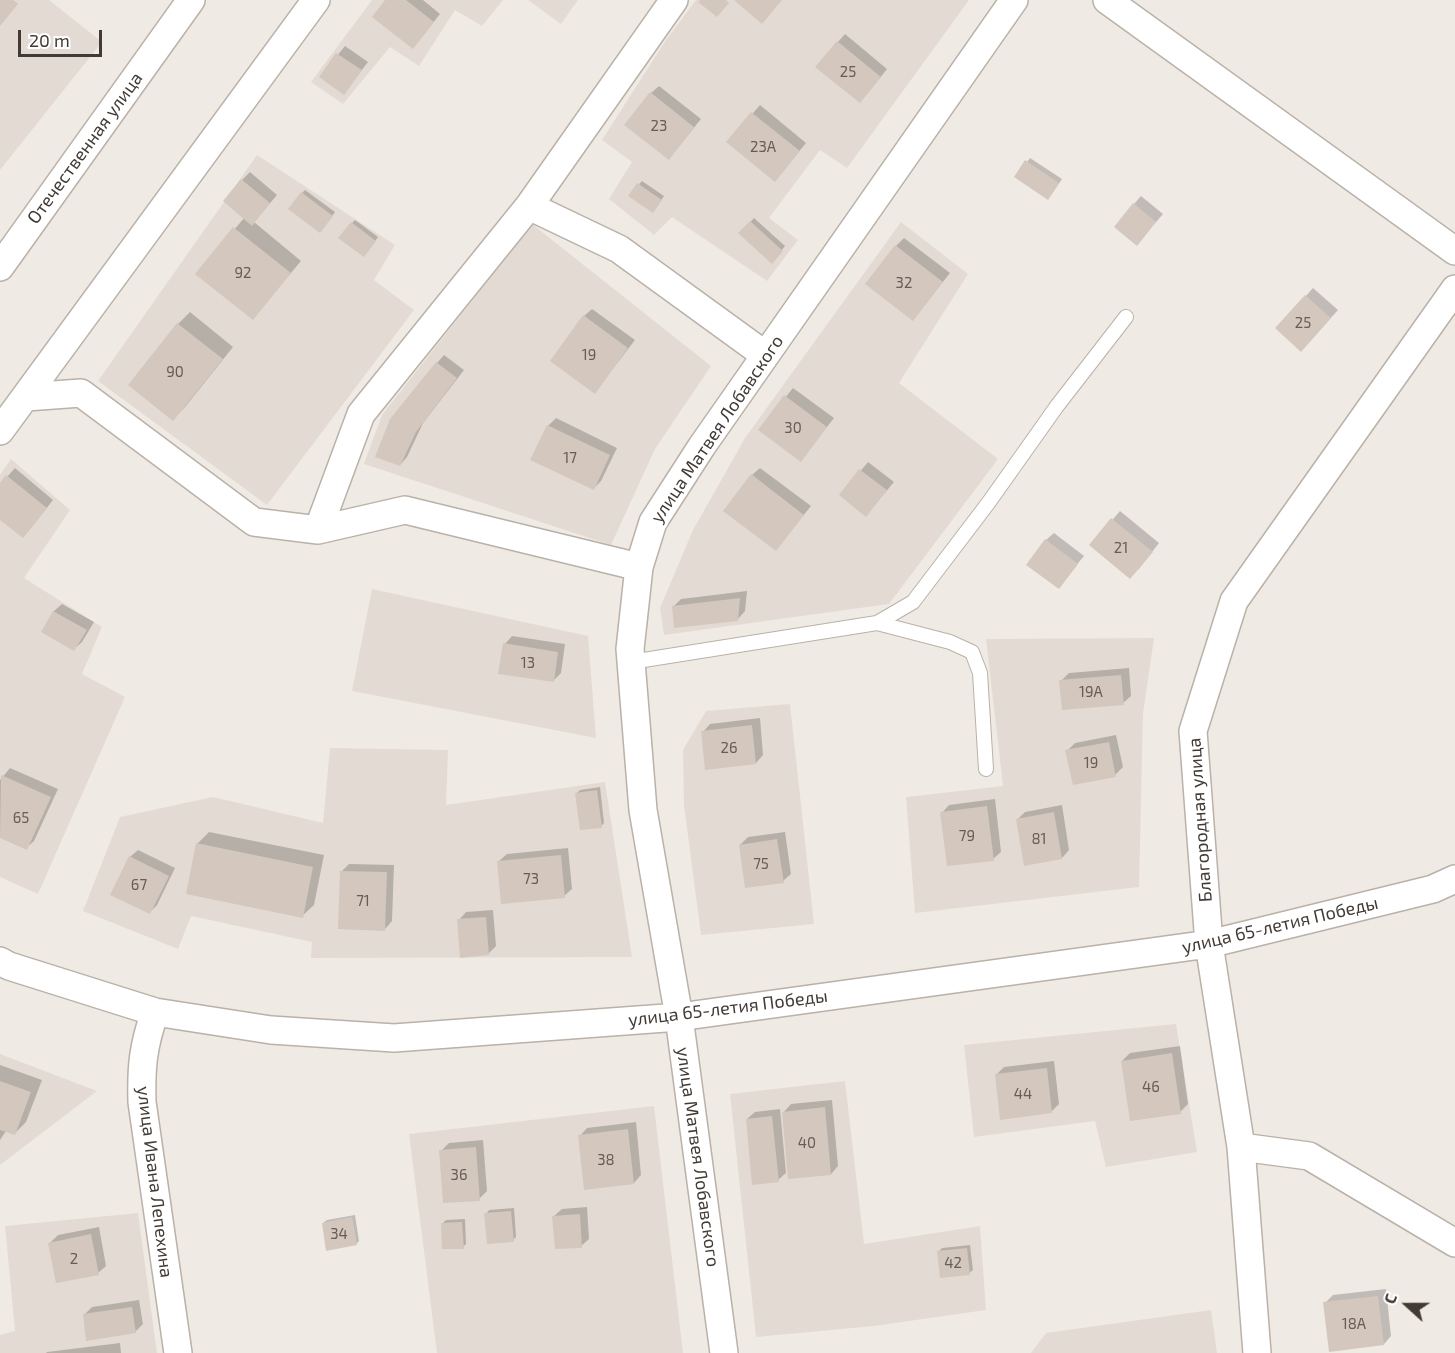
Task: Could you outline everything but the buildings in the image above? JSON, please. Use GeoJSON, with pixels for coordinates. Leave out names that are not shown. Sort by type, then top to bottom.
{"type":"FeatureCollection","features":[{"type":"Feature","properties":{"kind":"street","name":"Отечественная улица"},"geometry":{"type":"LineString","coordinates":[[0,267],[191,0]]}},
{"type":"Feature","properties":{"kind":"street"},"geometry":{"type":"LineString","coordinates":[[0,431],[316,0]]}},
{"type":"Feature","properties":{"kind":"street"},"geometry":{"type":"LineString","coordinates":[[318,530],[361,414],[529,207],[674,0]]}},
{"type":"Feature","properties":{"kind":"street","name":"улица Матвея Лобавского"},"geometry":{"type":"LineString","coordinates":[[724,1353],[679,1017],[643,810],[630,649],[639,567],[653,522],[702,446],[1014,0]]}},
{"type":"Feature","properties":{"kind":"street"},"geometry":{"type":"LineString","coordinates":[[1107,0],[1455,251]]}},
{"type":"Feature","properties":{"kind":"street"},"geometry":{"type":"LineString","coordinates":[[529,207],[620,249],[765,355]]}},
{"type":"Feature","properties":{"kind":"street","name":"Благородная улица"},"geometry":{"type":"LineString","coordinates":[[1257,1353],[1241,1148],[1209,944],[1193,731],[1234,602],[1455,289]]}},
{"type":"Feature","properties":{"kind":"street"},"geometry":{"type":"LineString","coordinates":[[26,397],[81,393],[254,522],[318,530],[405,510],[639,567]]}},
{"type":"Feature","properties":{"kind":"street","name":"улица 65-летия Победы"},"geometry":{"type":"LineString","coordinates":[[0,961],[9,966],[155,1012],[271,1030],[394,1038],[679,1017],[1209,944],[1433,889],[1455,879]]}},
{"type":"Feature","properties":{"kind":"street","name":"улица Ивана Лепехина"},"geometry":{"type":"LineString","coordinates":[[155,1012],[141,1063],[142,1102],[178,1353]]}},
{"type":"Feature","properties":{"kind":"street"},"geometry":{"type":"LineString","coordinates":[[1241,1148],[1309,1156],[1455,1243]]}},
{"type":"Feature","properties":{"kind":"lane"},"geometry":{"type":"LineString","coordinates":[[631,662],[877,623],[913,602],[989,502],[1057,406],[1126,317]]}},
{"type":"Feature","properties":{"kind":"lane"},"geometry":{"type":"LineString","coordinates":[[877,623],[950,642],[972,652],[980,673],[986,769]]}},
{"type":"Feature","properties":{"kind":"shaded area"},"geometry":{"type":"Polygon","coordinates":[[[0,0],[49,0],[102,42],[0,170],[0,0]]]}},
{"type":"Feature","properties":{"kind":"shaded area"},"geometry":{"type":"Polygon","coordinates":[[[372,0],[503,0],[482,26],[455,10],[419,66],[390,47],[343,104],[311,82],[372,0]]]}},
{"type":"Feature","properties":{"kind":"shaded area"},"geometry":{"type":"Polygon","coordinates":[[[528,0],[578,0],[561,24],[528,0]]]}},
{"type":"Feature","properties":{"kind":"shaded area"},"geometry":{"type":"Polygon","coordinates":[[[696,0],[969,0],[847,168],[820,150],[769,218],[798,240],[767,281],[672,217],[654,235],[609,199],[632,162],[602,140],[666,40],[696,0]]]}},
{"type":"Feature","properties":{"kind":"shaded area"},"geometry":{"type":"Polygon","coordinates":[[[257,155],[395,245],[374,280],[414,310],[267,505],[98,381],[257,155]]]}},
{"type":"Feature","properties":{"kind":"shaded area"},"geometry":{"type":"Polygon","coordinates":[[[901,222],[968,274],[899,383],[998,459],[889,604],[664,635],[660,608],[693,530],[745,438],[901,222]]]}},
{"type":"Feature","properties":{"kind":"shaded area"},"geometry":{"type":"Polygon","coordinates":[[[532,224],[711,366],[655,449],[611,545],[364,464],[382,415],[532,224]]]}},
{"type":"Feature","properties":{"kind":"shaded area"},"geometry":{"type":"Polygon","coordinates":[[[11,459],[70,510],[24,578],[102,627],[82,674],[125,697],[38,894],[0,877],[0,475],[11,459]]]}},
{"type":"Feature","properties":{"kind":"shaded area"},"geometry":{"type":"Polygon","coordinates":[[[372,589],[588,636],[596,738],[352,691],[372,589]]]}},
{"type":"Feature","properties":{"kind":"shaded area"},"geometry":{"type":"Polygon","coordinates":[[[1154,638],[1143,714],[1139,887],[915,913],[906,797],[1003,786],[986,639],[1154,638]]]}},
{"type":"Feature","properties":{"kind":"shaded area"},"geometry":{"type":"Polygon","coordinates":[[[790,704],[814,924],[701,935],[684,805],[683,750],[706,711],[790,704]]]}},
{"type":"Feature","properties":{"kind":"shaded area"},"geometry":{"type":"Polygon","coordinates":[[[330,748],[448,750],[446,805],[605,782],[632,957],[311,958],[312,942],[191,916],[178,949],[83,911],[120,817],[213,797],[323,823],[330,748]]]}},
{"type":"Feature","properties":{"kind":"shaded area"},"geometry":{"type":"Polygon","coordinates":[[[1176,1024],[1197,1152],[1106,1167],[1095,1121],[974,1137],[964,1045],[1176,1024]]]}},
{"type":"Feature","properties":{"kind":"shaded area"},"geometry":{"type":"Polygon","coordinates":[[[0,1054],[97,1091],[0,1165],[0,1054]]]}},
{"type":"Feature","properties":{"kind":"shaded area"},"geometry":{"type":"Polygon","coordinates":[[[845,1081],[864,1244],[980,1226],[986,1310],[874,1326],[756,1337],[730,1094],[845,1081]]]}},
{"type":"Feature","properties":{"kind":"shaded area"},"geometry":{"type":"Polygon","coordinates":[[[654,1106],[683,1353],[437,1353],[409,1134],[654,1106]]]}},
{"type":"Feature","properties":{"kind":"shaded area"},"geometry":{"type":"Polygon","coordinates":[[[138,1213],[157,1353],[0,1353],[0,1335],[15,1331],[5,1226],[138,1213]]]}},
{"type":"Feature","properties":{"kind":"shaded area"},"geometry":{"type":"Polygon","coordinates":[[[1211,1310],[1217,1353],[1031,1353],[1046,1333],[1211,1310]]]}}]}
